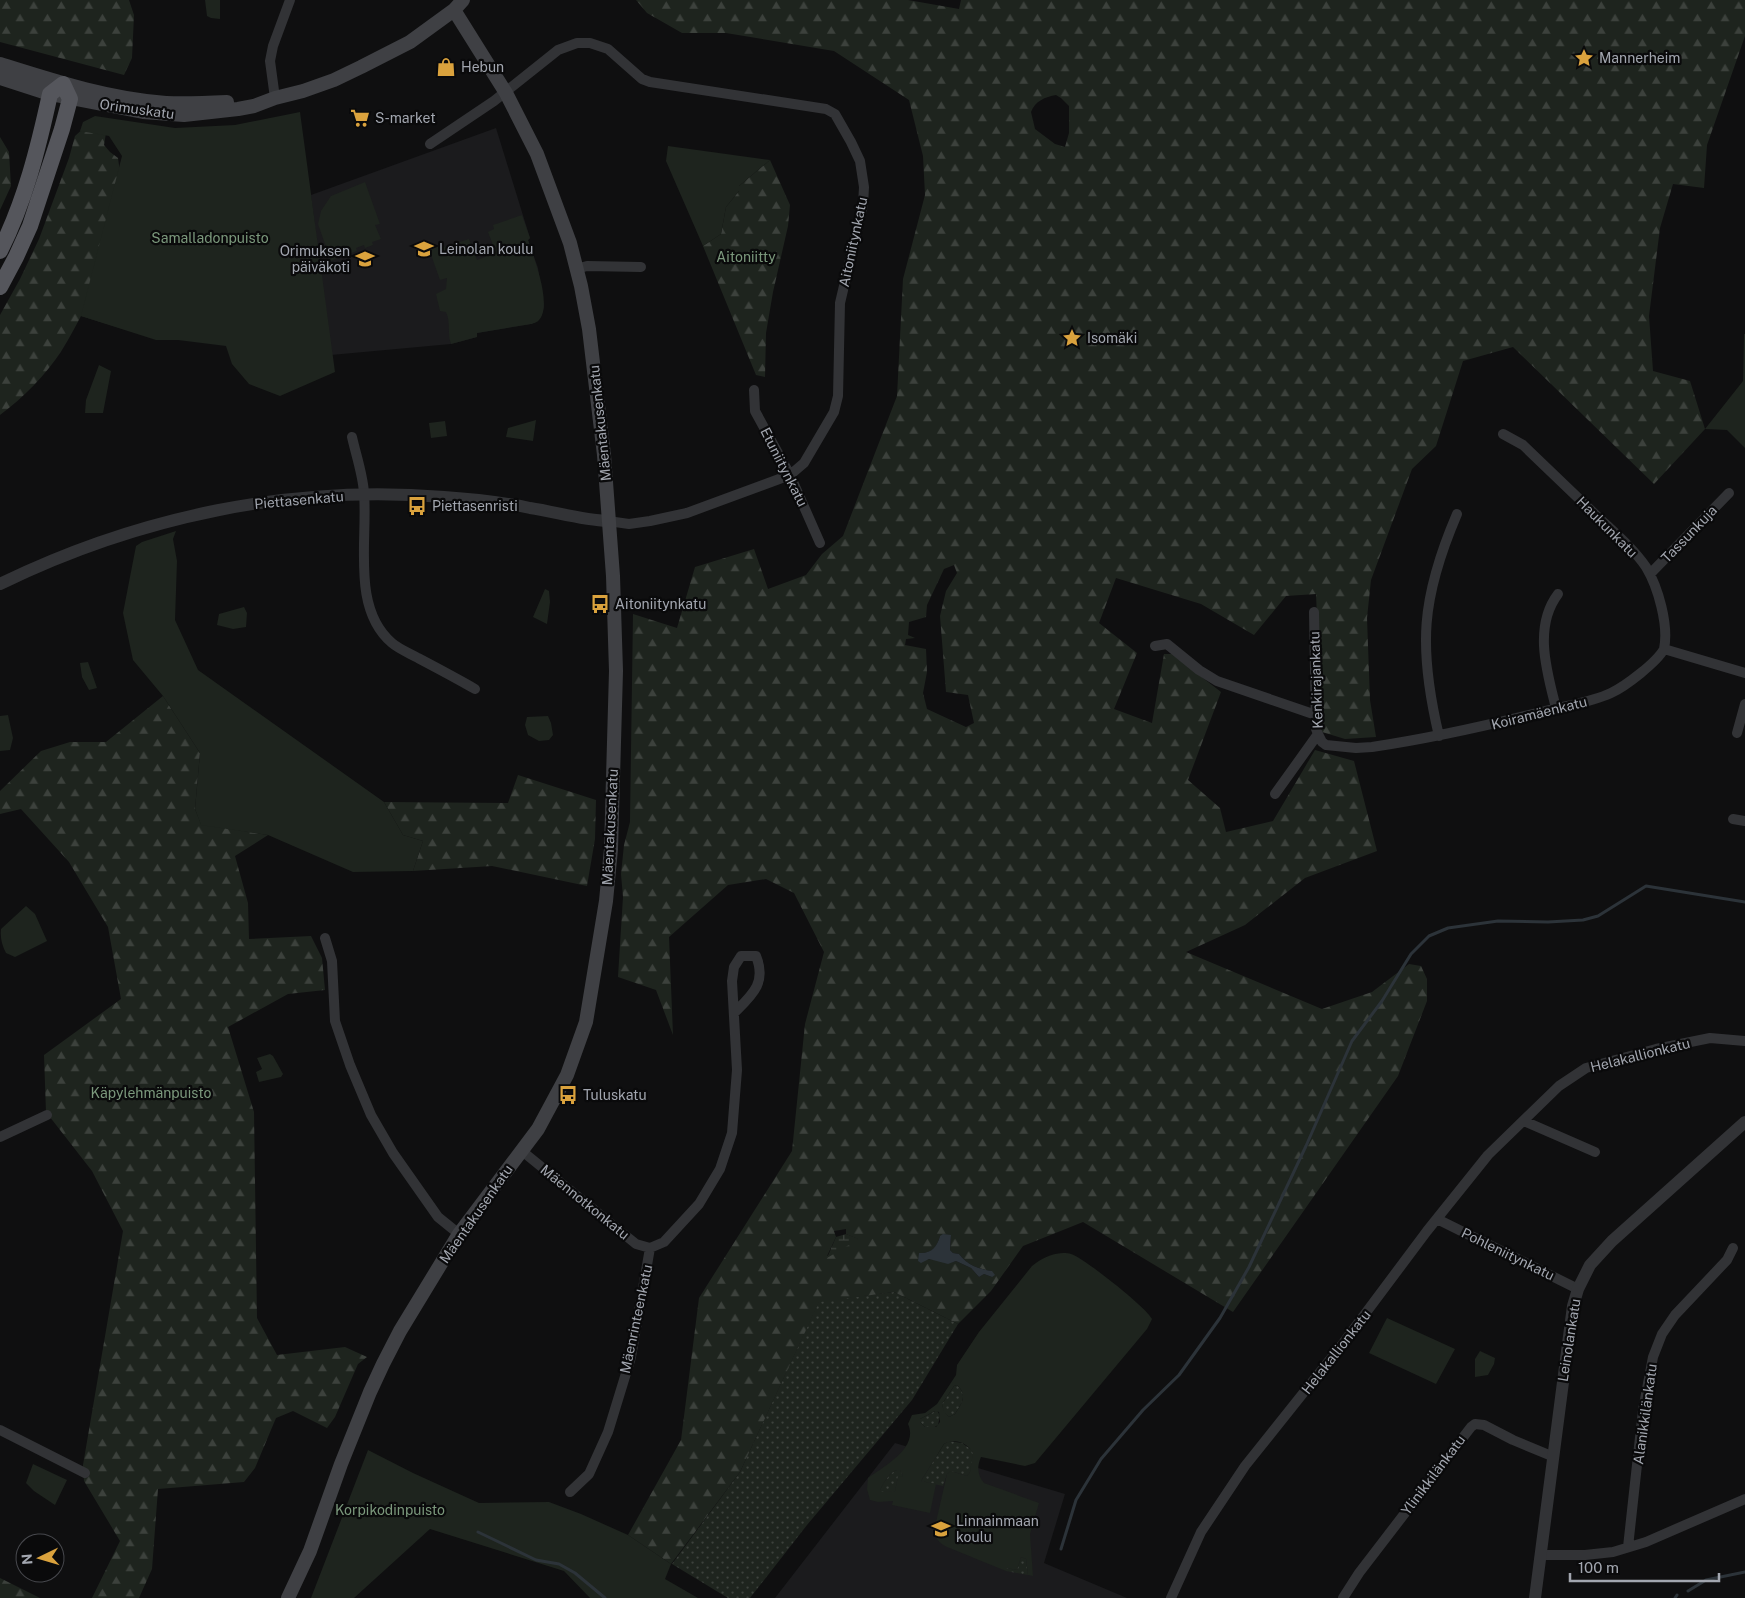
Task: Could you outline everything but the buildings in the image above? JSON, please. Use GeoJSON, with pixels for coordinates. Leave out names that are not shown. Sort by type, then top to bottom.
{"type":"FeatureCollection","features":[{"type":"Feature","properties":{"kind":"highway"},"geometry":{"type":"LineString","coordinates":[[0,251],[14,222],[26,188],[50,94],[67,91],[62,129],[39,202],[16,257],[0,287]]}},
{"type":"Feature","properties":{"kind":"main road","name":"Orimuskatu"},"geometry":{"type":"LineString","coordinates":[[0,64],[67,91],[107,94],[166,103],[208,103],[275,98],[326,83],[361,67],[410,42],[458,5]]}},
{"type":"Feature","properties":{"kind":"main road","name":"Mäentakusenkatu"},"geometry":{"type":"LineString","coordinates":[[288,1598],[310,1551],[341,1464],[382,1364],[459,1234],[546,1117],[567,1075],[586,1022],[606,901],[611,833],[616,671],[612,567],[604,455],[582,286],[570,243],[548,181],[529,136],[458,5]]}},
{"type":"Feature","properties":{"kind":"main road"},"geometry":{"type":"LineString","coordinates":[[0,78],[50,94]]}},
{"type":"Feature","properties":{"kind":"street"},"geometry":{"type":"LineString","coordinates":[[275,98],[270,61],[273,46],[290,0]]}},
{"type":"Feature","properties":{"kind":"street","name":"Aitoniitynkatu"},"geometry":{"type":"LineString","coordinates":[[430,144],[506,92],[558,50],[577,43],[590,42],[608,49],[642,79],[650,82],[820,107],[835,114],[860,161],[864,187],[863,205],[840,303],[838,396],[834,412],[804,462],[790,475],[687,513],[628,524],[608,520]]}},
{"type":"Feature","properties":{"kind":"street"},"geometry":{"type":"LineString","coordinates":[[576,268],[587,266],[641,267]]}},
{"type":"Feature","properties":{"kind":"street","name":"Etuniitynkatu"},"geometry":{"type":"LineString","coordinates":[[754,390],[755,411],[790,475],[820,543]]}},
{"type":"Feature","properties":{"kind":"street","name":"Haukunkatu"},"geometry":{"type":"LineString","coordinates":[[1503,434],[1523,445],[1635,552],[1650,574],[1658,595],[1663,617],[1664,648]]}},
{"type":"Feature","properties":{"kind":"street"},"geometry":{"type":"LineString","coordinates":[[352,437],[364,495],[366,518],[364,546],[365,584],[368,604],[378,627],[392,643],[401,649],[475,689]]}},
{"type":"Feature","properties":{"kind":"street","name":"Tassunkuja"},"geometry":{"type":"LineString","coordinates":[[1650,574],[1729,493]]}},
{"type":"Feature","properties":{"kind":"street","name":"Piettasenkatu"},"geometry":{"type":"LineString","coordinates":[[0,584],[63,556],[118,536],[205,512],[285,500],[364,495],[426,496],[487,501],[578,518],[608,520]]}},
{"type":"Feature","properties":{"kind":"street"},"geometry":{"type":"LineString","coordinates":[[1439,736],[1426,672],[1426,619],[1435,574],[1457,514]]}},
{"type":"Feature","properties":{"kind":"street"},"geometry":{"type":"LineString","coordinates":[[1556,708],[1545,659],[1544,636],[1549,611],[1558,594]]}},
{"type":"Feature","properties":{"kind":"street","name":"Kenkirajankatu"},"geometry":{"type":"LineString","coordinates":[[1275,794],[1318,734],[1316,729],[1314,612]]}},
{"type":"Feature","properties":{"kind":"street"},"geometry":{"type":"LineString","coordinates":[[1155,646],[1167,644],[1199,670],[1217,681],[1316,715]]}},
{"type":"Feature","properties":{"kind":"street"},"geometry":{"type":"LineString","coordinates":[[1664,648],[1745,673]]}},
{"type":"Feature","properties":{"kind":"street","name":"Koiramäenkatu"},"geometry":{"type":"LineString","coordinates":[[1318,734],[1326,745],[1356,748],[1372,747],[1480,728],[1593,700],[1612,692],[1644,670],[1654,662],[1664,648]]}},
{"type":"Feature","properties":{"kind":"street"},"geometry":{"type":"LineString","coordinates":[[1737,733],[1745,704]]}},
{"type":"Feature","properties":{"kind":"street"},"geometry":{"type":"LineString","coordinates":[[1733,819],[1745,820]]}},
{"type":"Feature","properties":{"kind":"street"},"geometry":{"type":"LineString","coordinates":[[325,938],[332,961],[335,1021],[347,1058],[371,1114],[393,1153],[438,1217],[459,1234]]}},
{"type":"Feature","properties":{"kind":"street","name":"Mäenrinteenkatu"},"geometry":{"type":"LineString","coordinates":[[570,1492],[589,1474],[608,1432],[631,1357],[650,1248],[664,1242],[675,1232],[699,1204],[720,1169],[732,1133],[737,1070],[732,982],[734,967],[741,956],[756,956],[760,967],[759,981],[754,993],[734,1013]]}},
{"type":"Feature","properties":{"kind":"street","name":"Helakallionkatu"},"geometry":{"type":"LineString","coordinates":[[1171,1598],[1200,1532],[1228,1490],[1488,1155],[1560,1086],[1586,1068],[1656,1049],[1710,1038],[1745,1041]]}},
{"type":"Feature","properties":{"kind":"street"},"geometry":{"type":"LineString","coordinates":[[0,1138],[47,1115]]}},
{"type":"Feature","properties":{"kind":"street"},"geometry":{"type":"LineString","coordinates":[[1524,1121],[1595,1152]]}},
{"type":"Feature","properties":{"kind":"street","name":"Leinolankatu"},"geometry":{"type":"LineString","coordinates":[[1535,1598],[1571,1322],[1578,1289],[1590,1266],[1612,1241],[1745,1122]]}},
{"type":"Feature","properties":{"kind":"street","name":"Mäennotkonkatu"},"geometry":{"type":"LineString","coordinates":[[522,1151],[636,1244],[650,1248]]}},
{"type":"Feature","properties":{"kind":"street","name":"Pohleniitynkatu"},"geometry":{"type":"LineString","coordinates":[[1437,1219],[1578,1289]]}},
{"type":"Feature","properties":{"kind":"street","name":"Alanikkilänkatu"},"geometry":{"type":"LineString","coordinates":[[1628,1547],[1642,1418],[1653,1356],[1662,1334],[1675,1314],[1727,1260],[1733,1248]]}},
{"type":"Feature","properties":{"kind":"street","name":"Ylinikkilänkatu"},"geometry":{"type":"LineString","coordinates":[[1343,1598],[1359,1573],[1475,1424],[1484,1425],[1513,1440],[1554,1457]]}},
{"type":"Feature","properties":{"kind":"street"},"geometry":{"type":"LineString","coordinates":[[0,1430],[85,1472]]}},
{"type":"Feature","properties":{"kind":"street"},"geometry":{"type":"LineString","coordinates":[[1541,1555],[1579,1556],[1608,1554],[1646,1542],[1745,1499]]}},
{"type":"Feature","properties":{"kind":"shaded area","name":"Leinolan koulu"},"geometry":{"type":"Polygon","coordinates":[[[496,128],[530,238],[528,240],[538,268],[544,307],[538,321],[531,324],[477,333],[477,337],[451,344],[331,355],[311,195],[496,128]]]}},
{"type":"Feature","properties":{"kind":"shaded area"},"geometry":{"type":"Polygon","coordinates":[[[943,1234],[951,1235],[950,1250],[953,1253],[959,1254],[974,1266],[992,1271],[995,1275],[992,1277],[984,1274],[979,1277],[971,1268],[956,1261],[948,1264],[929,1259],[921,1263],[918,1261],[919,1253],[933,1249],[943,1234]]]}},
{"type":"Feature","properties":{"kind":"shaded area","name":"Linnainmaan koulu"},"geometry":{"type":"Polygon","coordinates":[[[895,1443],[1065,1494],[1044,1563],[1127,1598],[775,1598],[895,1443]]]}},
{"type":"Feature","properties":{"kind":"green space"},"geometry":{"type":"Polygon","coordinates":[[[0,0],[129,0],[134,15],[132,58],[124,75],[0,42],[0,0]]]}},
{"type":"Feature","properties":{"kind":"green space"},"geometry":{"type":"Polygon","coordinates":[[[205,0],[220,0],[220,19],[207,16],[205,0]]]}},
{"type":"Feature","properties":{"kind":"green space"},"geometry":{"type":"Polygon","coordinates":[[[636,0],[908,0],[959,9],[961,0],[1745,0],[1745,36],[1707,145],[1704,188],[1673,184],[1660,228],[1649,316],[1653,371],[1690,381],[1705,429],[1654,484],[1513,347],[1463,361],[1436,446],[1412,469],[1371,580],[1367,618],[1370,700],[1376,737],[1345,739],[1322,732],[1316,594],[1286,596],[1254,635],[1201,604],[1116,578],[1099,623],[1137,653],[1114,709],[1152,723],[1164,654],[1172,654],[1221,692],[1188,780],[1220,808],[1226,832],[1273,821],[1315,750],[1354,761],[1377,851],[1305,878],[1245,925],[1186,952],[1322,1009],[1372,992],[1409,964],[1421,966],[1427,979],[1427,1001],[1398,1076],[1233,1312],[1083,1222],[1023,1246],[991,1291],[958,1324],[894,1292],[819,1302],[740,1472],[671,1564],[628,1535],[681,1440],[699,1298],[792,1151],[805,1024],[824,952],[794,893],[766,879],[728,885],[669,937],[673,1035],[656,990],[618,977],[623,897],[621,874],[624,845],[630,822],[633,614],[677,628],[695,567],[754,549],[768,589],[806,575],[822,554],[843,536],[897,396],[903,279],[925,195],[923,156],[909,100],[834,51],[726,33],[682,33],[647,13],[636,0]],[[1056,95],[1044,98],[1035,105],[1031,112],[1035,129],[1055,144],[1065,147],[1069,133],[1069,106],[1056,95]],[[954,565],[944,569],[927,605],[926,617],[909,622],[908,635],[915,638],[906,639],[905,645],[926,649],[927,672],[923,693],[927,709],[966,727],[974,723],[968,695],[946,692],[940,616],[946,591],[957,573],[954,565]],[[846,1229],[834,1231],[836,1237],[827,1256],[858,1239],[846,1234],[846,1229]],[[940,1236],[931,1251],[919,1253],[925,1260],[929,1259],[948,1263],[956,1261],[971,1268],[979,1277],[984,1274],[992,1277],[992,1271],[974,1266],[959,1254],[953,1253],[950,1250],[951,1236],[940,1236]]]}},
{"type":"Feature","properties":{"kind":"green space","name":"Samalladonpuisto"},"geometry":{"type":"Polygon","coordinates":[[[300,112],[335,372],[280,396],[249,384],[232,364],[226,346],[178,340],[156,340],[81,316],[122,156],[109,136],[80,131],[83,122],[95,116],[175,128],[235,125],[300,112]]]}},
{"type":"Feature","properties":{"kind":"green space"},"geometry":{"type":"Polygon","coordinates":[[[86,126],[106,133],[104,145],[118,158],[123,194],[130,331],[81,316],[65,346],[49,368],[26,394],[0,415],[0,315],[39,239],[69,158],[75,136],[86,126]]]}},
{"type":"Feature","properties":{"kind":"green space"},"geometry":{"type":"Polygon","coordinates":[[[0,137],[9,152],[11,186],[0,210],[0,137]]]}},
{"type":"Feature","properties":{"kind":"green space"},"geometry":{"type":"Polygon","coordinates":[[[668,146],[770,160],[739,186],[739,191],[726,207],[721,234],[703,246],[666,161],[668,146]]]}},
{"type":"Feature","properties":{"kind":"green space","name":"Aitoniitty"},"geometry":{"type":"Polygon","coordinates":[[[770,160],[790,205],[788,226],[766,333],[765,377],[756,375],[703,246],[721,234],[726,207],[739,191],[739,186],[770,160]]]}},
{"type":"Feature","properties":{"kind":"green space"},"geometry":{"type":"Polygon","coordinates":[[[365,182],[380,224],[375,225],[381,239],[372,242],[373,245],[365,248],[364,245],[356,248],[357,251],[349,254],[348,251],[339,254],[339,257],[331,261],[318,224],[321,211],[331,196],[365,182]]]}},
{"type":"Feature","properties":{"kind":"green space"},"geometry":{"type":"Polygon","coordinates":[[[522,215],[541,281],[544,305],[542,314],[538,321],[532,324],[477,333],[477,337],[451,344],[446,312],[440,311],[436,294],[446,289],[447,278],[440,280],[429,249],[440,245],[441,248],[469,239],[477,260],[496,253],[488,232],[494,229],[493,225],[522,215]]]}},
{"type":"Feature","properties":{"kind":"green space"},"geometry":{"type":"Polygon","coordinates":[[[1744,334],[1745,448],[1727,430],[1705,429],[1743,381],[1744,334]]]}},
{"type":"Feature","properties":{"kind":"green space"},"geometry":{"type":"Polygon","coordinates":[[[99,365],[111,371],[103,413],[85,413],[86,400],[99,365]]]}},
{"type":"Feature","properties":{"kind":"green space"},"geometry":{"type":"Polygon","coordinates":[[[536,420],[533,441],[506,437],[508,428],[536,420]]]}},
{"type":"Feature","properties":{"kind":"green space"},"geometry":{"type":"Polygon","coordinates":[[[445,421],[447,436],[431,438],[429,423],[445,421]]]}},
{"type":"Feature","properties":{"kind":"green space"},"geometry":{"type":"Polygon","coordinates":[[[176,531],[173,539],[177,561],[175,620],[198,670],[384,802],[403,835],[423,841],[413,871],[353,872],[268,835],[201,825],[195,809],[200,753],[163,696],[133,660],[123,613],[136,546],[142,542],[176,531]]]}},
{"type":"Feature","properties":{"kind":"green space"},"geometry":{"type":"Polygon","coordinates":[[[545,589],[549,591],[550,602],[547,624],[533,617],[545,589]]]}},
{"type":"Feature","properties":{"kind":"green space"},"geometry":{"type":"Polygon","coordinates":[[[244,607],[247,613],[246,627],[233,629],[217,625],[219,614],[244,607]]]}},
{"type":"Feature","properties":{"kind":"green space"},"geometry":{"type":"Polygon","coordinates":[[[88,662],[97,688],[89,690],[82,677],[80,663],[88,662]]]}},
{"type":"Feature","properties":{"kind":"green space","name":"Käpylehmänpuisto"},"geometry":{"type":"Polygon","coordinates":[[[163,696],[200,753],[195,809],[201,824],[268,835],[235,856],[248,903],[249,939],[311,936],[322,958],[325,990],[288,994],[228,1027],[254,1112],[257,1318],[277,1355],[345,1347],[367,1357],[358,1364],[335,1417],[327,1428],[293,1411],[276,1418],[255,1468],[244,1482],[158,1489],[152,1569],[139,1598],[92,1598],[120,1541],[84,1481],[83,1465],[123,1231],[92,1171],[46,1112],[44,1055],[121,999],[108,927],[69,862],[21,809],[0,814],[0,791],[41,751],[70,742],[106,742],[163,696]]]}},
{"type":"Feature","properties":{"kind":"green space"},"geometry":{"type":"Polygon","coordinates":[[[8,715],[13,738],[10,750],[0,751],[0,716],[8,715]]]}},
{"type":"Feature","properties":{"kind":"green space"},"geometry":{"type":"Polygon","coordinates":[[[548,716],[553,735],[549,740],[539,741],[528,735],[525,725],[527,717],[548,716]]]}},
{"type":"Feature","properties":{"kind":"green space"},"geometry":{"type":"Polygon","coordinates":[[[518,775],[596,800],[595,839],[587,886],[492,866],[413,871],[423,841],[403,835],[384,802],[508,803],[518,775]]]}},
{"type":"Feature","properties":{"kind":"green space"},"geometry":{"type":"Polygon","coordinates":[[[26,906],[35,914],[47,941],[15,957],[6,953],[3,947],[1,929],[26,906]]]}},
{"type":"Feature","properties":{"kind":"green space"},"geometry":{"type":"Polygon","coordinates":[[[270,1054],[283,1074],[281,1077],[259,1082],[256,1072],[262,1069],[257,1058],[270,1054]]]}},
{"type":"Feature","properties":{"kind":"green space"},"geometry":{"type":"Polygon","coordinates":[[[846,1234],[859,1239],[827,1258],[836,1237],[846,1234]]]}},
{"type":"Feature","properties":{"kind":"green space"},"geometry":{"type":"Polygon","coordinates":[[[1065,1253],[1078,1257],[1128,1295],[1152,1319],[1147,1329],[1035,1463],[1025,1466],[981,1457],[978,1470],[984,1483],[1039,1503],[1030,1534],[1033,1576],[1028,1575],[1026,1559],[1021,1557],[1017,1570],[1006,1568],[1006,1571],[947,1547],[937,1539],[934,1531],[947,1474],[951,1471],[967,1476],[970,1472],[973,1453],[964,1444],[952,1441],[944,1444],[921,1481],[936,1484],[930,1513],[892,1505],[893,1501],[878,1502],[870,1500],[867,1489],[868,1478],[898,1456],[909,1441],[908,1424],[912,1415],[925,1413],[937,1404],[956,1375],[957,1365],[979,1332],[1032,1266],[1046,1257],[1065,1253]],[[957,1385],[954,1386],[942,1404],[944,1412],[949,1417],[955,1414],[963,1399],[962,1392],[957,1385]],[[935,1411],[920,1419],[920,1422],[925,1427],[936,1427],[940,1422],[939,1412],[935,1411]],[[900,1470],[892,1473],[887,1478],[880,1492],[895,1491],[898,1476],[902,1477],[903,1475],[900,1470]]]}},
{"type":"Feature","properties":{"kind":"green space"},"geometry":{"type":"Polygon","coordinates":[[[894,1292],[958,1324],[912,1400],[807,1525],[750,1598],[728,1598],[672,1564],[740,1472],[819,1301],[894,1292]]]}},
{"type":"Feature","properties":{"kind":"green space"},"geometry":{"type":"Polygon","coordinates":[[[1387,1318],[1455,1349],[1436,1384],[1369,1353],[1387,1318]]]}},
{"type":"Feature","properties":{"kind":"green space"},"geometry":{"type":"Polygon","coordinates":[[[1480,1351],[1495,1358],[1494,1364],[1488,1375],[1475,1377],[1475,1359],[1480,1351]]]}},
{"type":"Feature","properties":{"kind":"green space"},"geometry":{"type":"Polygon","coordinates":[[[957,1385],[962,1392],[963,1399],[955,1414],[949,1417],[943,1412],[942,1404],[954,1386],[957,1385]]]}},
{"type":"Feature","properties":{"kind":"green space"},"geometry":{"type":"Polygon","coordinates":[[[937,1410],[940,1416],[938,1425],[933,1428],[925,1427],[920,1422],[920,1419],[937,1410]]]}},
{"type":"Feature","properties":{"kind":"green space"},"geometry":{"type":"Polygon","coordinates":[[[949,1441],[962,1443],[972,1450],[973,1464],[971,1471],[967,1476],[955,1472],[947,1474],[943,1486],[921,1481],[944,1444],[949,1441]]]}},
{"type":"Feature","properties":{"kind":"green space","name":"Korpikodinpuisto"},"geometry":{"type":"Polygon","coordinates":[[[368,1450],[479,1503],[549,1502],[628,1535],[671,1564],[665,1579],[698,1598],[590,1598],[564,1571],[430,1529],[354,1598],[311,1598],[368,1450]]]}},
{"type":"Feature","properties":{"kind":"green space"},"geometry":{"type":"Polygon","coordinates":[[[33,1464],[67,1480],[55,1505],[34,1491],[26,1483],[33,1464]]]}},
{"type":"Feature","properties":{"kind":"green space"},"geometry":{"type":"Polygon","coordinates":[[[897,1470],[900,1470],[903,1475],[902,1478],[898,1477],[895,1491],[882,1494],[880,1490],[885,1481],[897,1470]]]}},
{"type":"Feature","properties":{"kind":"green space"},"geometry":{"type":"Polygon","coordinates":[[[1021,1557],[1026,1559],[1028,1575],[1006,1571],[1006,1568],[1017,1570],[1021,1557]]]}},
{"type":"Feature","properties":{"kind":"green space"},"geometry":{"type":"Polygon","coordinates":[[[0,1578],[40,1598],[0,1598],[0,1578]]]}},
{"type":"Feature","properties":{"kind":"waterway"},"geometry":{"type":"LineString","coordinates":[[1061,1549],[1076,1500],[1101,1459],[1143,1410],[1179,1375],[1220,1318],[1249,1267],[1306,1146],[1352,1041],[1382,1001],[1411,954],[1429,936],[1448,928],[1498,921],[1548,922],[1583,920],[1598,916],[1646,886],[1745,902]]}},
{"type":"Feature","properties":{"kind":"waterway"},"geometry":{"type":"LineString","coordinates":[[478,1532],[536,1560],[559,1564],[575,1573],[605,1598]]}},
{"type":"Feature","properties":{"kind":"waterway"},"geometry":{"type":"LineString","coordinates":[[1688,1591],[1706,1580],[1745,1572]]}},
{"type":"Feature","properties":{"kind":"place","name":"Mannerheim"},"geometry":{"type":"Point","coordinates":[1584,58]}},
{"type":"Feature","properties":{"kind":"place","name":"Hebun"},"geometry":{"type":"Point","coordinates":[446,67]}},
{"type":"Feature","properties":{"kind":"place","name":"S-market"},"geometry":{"type":"Point","coordinates":[360,118]}},
{"type":"Feature","properties":{"kind":"place","name":"Leinolan koulu"},"geometry":{"type":"Point","coordinates":[424,249]}},
{"type":"Feature","properties":{"kind":"place","name":"Orimuksen päiväkoti"},"geometry":{"type":"Point","coordinates":[365,259]}},
{"type":"Feature","properties":{"kind":"place","name":"Isomäki"},"geometry":{"type":"Point","coordinates":[1072,338]}},
{"type":"Feature","properties":{"kind":"place","name":"Piettasenristi"},"geometry":{"type":"Point","coordinates":[417,506]}},
{"type":"Feature","properties":{"kind":"place","name":"Aitoniitynkatu"},"geometry":{"type":"Point","coordinates":[600,604]}},
{"type":"Feature","properties":{"kind":"place","name":"Tuluskatu"},"geometry":{"type":"Point","coordinates":[568,1095]}},
{"type":"Feature","properties":{"kind":"place","name":"Linnainmaan koulu"},"geometry":{"type":"Point","coordinates":[941,1529]}}]}
